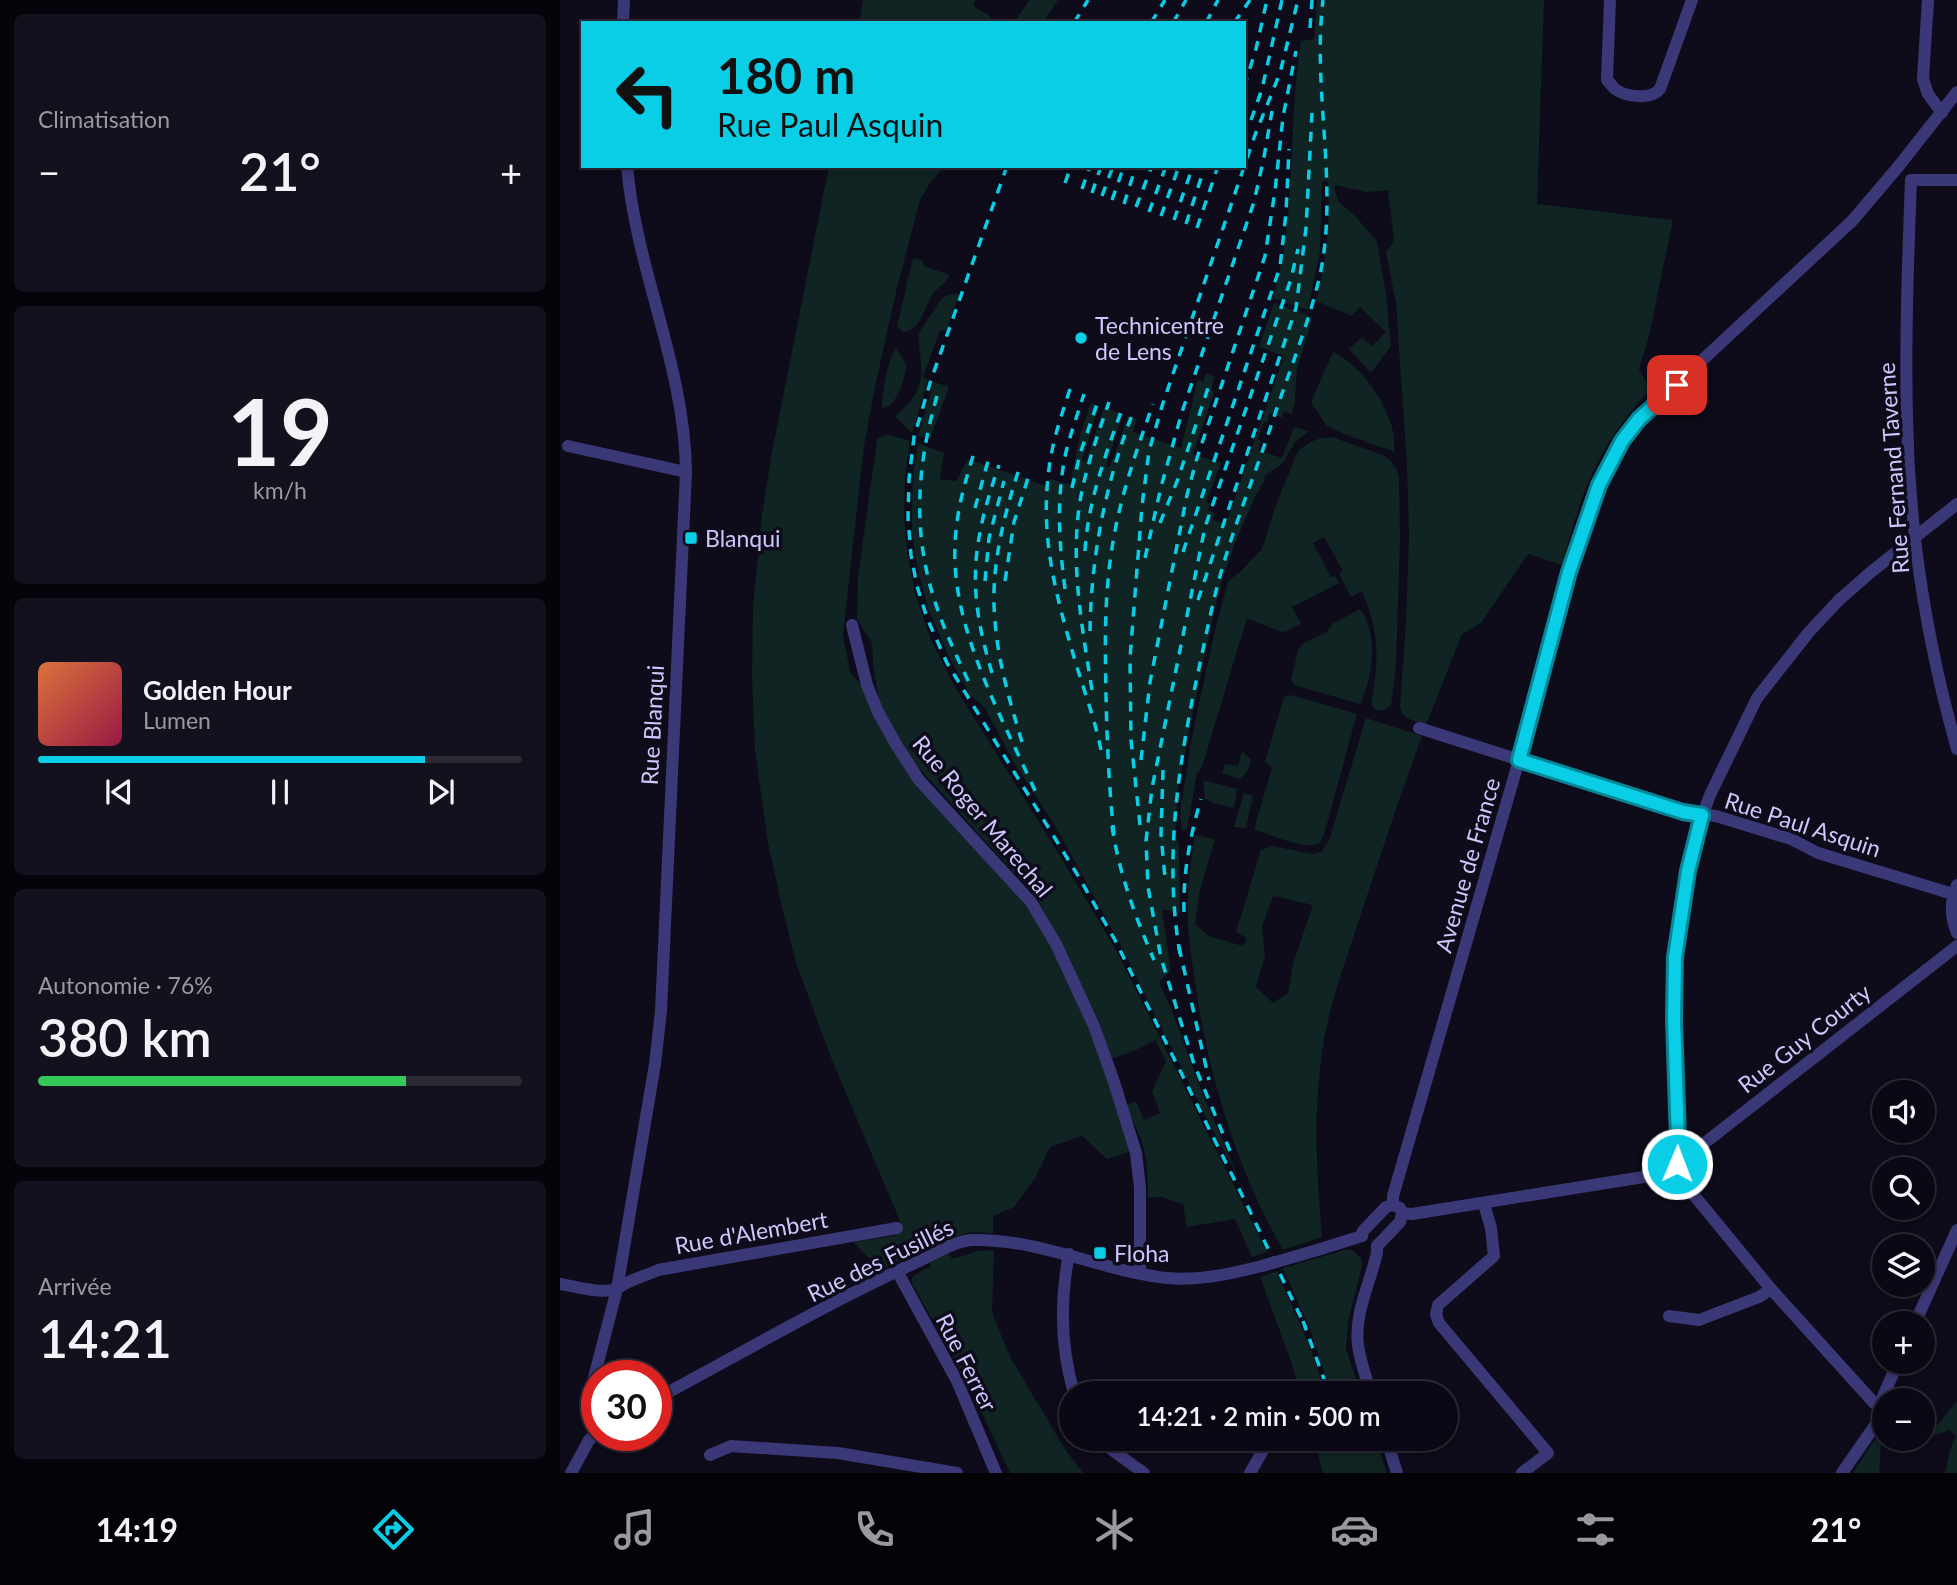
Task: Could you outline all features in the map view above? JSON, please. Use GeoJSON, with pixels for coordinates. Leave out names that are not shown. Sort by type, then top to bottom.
{"type":"FeatureCollection","features":[{"type":"Feature","properties":{"kind":"street"},"geometry":{"type":"LineString","coordinates":[[623,21],[624,0]]}},
{"type":"Feature","properties":{"kind":"street"},"geometry":{"type":"LineString","coordinates":[[1610,0],[1608,79],[1618,91],[1645,97],[1657,93],[1660,89],[1692,0]]}},
{"type":"Feature","properties":{"kind":"street"},"geometry":{"type":"LineString","coordinates":[[1928,0],[1923,79],[1927,94],[1942,113]]}},
{"type":"Feature","properties":{"kind":"street","name":"Avenue de France"},"geometry":{"type":"LineString","coordinates":[[1398,1209],[1393,1196],[1519,760],[1569,572],[1599,485],[1611,460],[1639,419],[1852,221],[1957,92]]}},
{"type":"Feature","properties":{"kind":"street"},"geometry":{"type":"LineString","coordinates":[[1898,167],[1911,180],[1957,180]]}},
{"type":"Feature","properties":{"kind":"street","name":"Rue Blanqui"},"geometry":{"type":"LineString","coordinates":[[599,1360],[617,1289],[655,1065],[661,1011],[686,472],[680,408],[640,245],[629,195],[627,168]]}},
{"type":"Feature","properties":{"kind":"street","name":"Rue Fernand Taverne"},"geometry":{"type":"LineString","coordinates":[[1911,180],[1906,317],[1907,422],[1915,537],[1930,639],[1942,697],[1957,749]]}},
{"type":"Feature","properties":{"kind":"street"},"geometry":{"type":"LineString","coordinates":[[568,446],[686,472]]}},
{"type":"Feature","properties":{"kind":"street"},"geometry":{"type":"LineString","coordinates":[[1872,1400],[1771,1289],[1679,1178],[1674,1055],[1675,957],[1688,871],[1702,815],[1717,778],[1757,698],[1809,632],[1839,600],[1957,504]]}},
{"type":"Feature","properties":{"kind":"street","name":"Rue Roger Marechal"},"geometry":{"type":"LineString","coordinates":[[852,625],[867,685],[897,746],[919,780],[1031,902],[1056,944],[1094,1026],[1136,1153],[1140,1188],[1140,1273]]}},
{"type":"Feature","properties":{"kind":"street","name":"Rue Paul Asquin"},"geometry":{"type":"LineString","coordinates":[[1419,728],[1683,812],[1716,816],[1791,839],[1818,853],[1955,889]]}},
{"type":"Feature","properties":{"kind":"street"},"geometry":{"type":"LineString","coordinates":[[1955,889],[1952,916],[1957,933]]}},
{"type":"Feature","properties":{"kind":"street","name":"Rue Guy Courty"},"geometry":{"type":"LineString","coordinates":[[1398,1209],[1412,1214],[1656,1175],[1677,1164],[1957,946]]}},
{"type":"Feature","properties":{"kind":"street"},"geometry":{"type":"LineString","coordinates":[[1484,1204],[1491,1228],[1494,1256],[1438,1305],[1436,1314],[1439,1323],[1548,1453],[1522,1473]]}},
{"type":"Feature","properties":{"kind":"street"},"geometry":{"type":"LineString","coordinates":[[1386,1207],[1398,1209],[1401,1222],[1377,1246],[1368,1245],[1362,1236],[1363,1231],[1386,1207]]}},
{"type":"Feature","properties":{"kind":"street","name":"Rue d'Alembert"},"geometry":{"type":"LineString","coordinates":[[617,1289],[626,1281],[658,1270],[897,1228]]}},
{"type":"Feature","properties":{"kind":"street"},"geometry":{"type":"LineString","coordinates":[[1920,1311],[1957,1230]]}},
{"type":"Feature","properties":{"kind":"street","name":"Rue des Fusillés"},"geometry":{"type":"LineString","coordinates":[[672,1391],[897,1271],[968,1241],[1019,1244],[1140,1273],[1169,1278],[1193,1278],[1219,1276],[1262,1266],[1362,1236]]}},
{"type":"Feature","properties":{"kind":"street"},"geometry":{"type":"LineString","coordinates":[[1367,1381],[1358,1348],[1358,1325],[1377,1246]]}},
{"type":"Feature","properties":{"kind":"street"},"geometry":{"type":"LineString","coordinates":[[1069,1254],[1065,1280],[1064,1340],[1070,1381]]}},
{"type":"Feature","properties":{"kind":"street","name":"Rue Ferrer"},"geometry":{"type":"LineString","coordinates":[[897,1271],[957,1381],[996,1473]]}},
{"type":"Feature","properties":{"kind":"street"},"geometry":{"type":"LineString","coordinates":[[560,1284],[593,1290],[617,1289]]}},
{"type":"Feature","properties":{"kind":"street"},"geometry":{"type":"LineString","coordinates":[[1669,1315],[1699,1320],[1759,1297],[1771,1289]]}},
{"type":"Feature","properties":{"kind":"street"},"geometry":{"type":"LineString","coordinates":[[1842,1473],[1872,1429]]}},
{"type":"Feature","properties":{"kind":"street"},"geometry":{"type":"LineString","coordinates":[[710,1455],[731,1446],[838,1453],[957,1473]]}},
{"type":"Feature","properties":{"kind":"street"},"geometry":{"type":"LineString","coordinates":[[571,1473],[583,1451]]}},
{"type":"Feature","properties":{"kind":"street"},"geometry":{"type":"LineString","coordinates":[[1113,1451],[1144,1473]]}},
{"type":"Feature","properties":{"kind":"street"},"geometry":{"type":"LineString","coordinates":[[1250,1473],[1263,1451]]}},
{"type":"Feature","properties":{"kind":"street"},"geometry":{"type":"LineString","coordinates":[[1389,1451],[1396,1473]]}},
{"type":"Feature","properties":{"kind":"green space"},"geometry":{"type":"Polygon","coordinates":[[[863,0],[975,0],[973,6],[989,15],[993,21],[859,21],[863,0]]]}},
{"type":"Feature","properties":{"kind":"green space"},"geometry":{"type":"Polygon","coordinates":[[[1030,0],[1058,0],[1044,21],[1014,21],[1030,0]]]}},
{"type":"Feature","properties":{"kind":"green space"},"geometry":{"type":"Polygon","coordinates":[[[1317,0],[1544,0],[1537,204],[1673,220],[1648,340],[1639,369],[1651,389],[1615,433],[1594,470],[1580,503],[1562,565],[1528,554],[1481,623],[1462,634],[1426,725],[1407,717],[1400,707],[1409,536],[1396,303],[1386,252],[1394,241],[1388,190],[1368,192],[1334,185],[1338,201],[1377,241],[1391,346],[1371,373],[1349,349],[1362,337],[1372,346],[1386,332],[1360,307],[1352,316],[1316,301],[1327,241],[1328,181],[1322,181],[1320,251],[1308,310],[1273,298],[1286,235],[1301,41],[1314,39],[1317,0]]]}},
{"type":"Feature","properties":{"kind":"green space"},"geometry":{"type":"Polygon","coordinates":[[[829,168],[943,168],[920,200],[876,382],[864,446],[843,635],[850,672],[861,685],[886,735],[1005,879],[1047,936],[1103,1064],[1132,1151],[1107,1159],[1082,1136],[1050,1147],[1035,1178],[1014,1207],[993,1216],[993,1233],[970,1232],[943,1241],[952,1259],[978,1251],[994,1250],[992,1312],[1010,1357],[1059,1439],[1059,1451],[1066,1451],[1083,1473],[1010,1473],[971,1389],[912,1283],[916,1274],[931,1266],[923,1249],[881,1270],[853,1242],[894,1236],[903,1228],[832,1060],[796,963],[768,843],[755,751],[752,678],[753,607],[762,515],[829,168]]]}},
{"type":"Feature","properties":{"kind":"green space"},"geometry":{"type":"Polygon","coordinates":[[[913,258],[923,261],[923,266],[950,275],[934,292],[914,327],[903,332],[897,326],[913,258]]]}},
{"type":"Feature","properties":{"kind":"green space"},"geometry":{"type":"Polygon","coordinates":[[[959,294],[946,331],[940,330],[923,377],[928,380],[912,433],[895,416],[914,397],[921,379],[918,334],[942,298],[959,294]]]}},
{"type":"Feature","properties":{"kind":"green space"},"geometry":{"type":"Polygon","coordinates":[[[1274,303],[1313,317],[1297,369],[1292,414],[1284,411],[1282,418],[1270,413],[1258,439],[1261,441],[1258,450],[1282,458],[1294,427],[1309,431],[1296,441],[1282,464],[1265,475],[1235,543],[1216,603],[1178,789],[1175,834],[1179,845],[1180,912],[1162,910],[1171,970],[1159,982],[1238,1177],[1120,944],[1057,829],[1013,761],[985,708],[970,695],[947,653],[928,608],[917,567],[912,531],[913,476],[918,443],[944,453],[940,479],[956,481],[968,459],[1049,487],[1050,479],[1070,484],[1080,435],[1091,403],[1099,406],[1082,461],[1086,461],[1104,408],[1123,414],[1106,466],[1110,467],[1128,416],[1137,419],[1133,432],[1181,448],[1198,379],[1203,382],[1206,373],[1215,377],[1211,390],[1214,392],[1193,454],[1221,463],[1206,502],[1210,504],[1208,510],[1215,513],[1213,520],[1226,524],[1284,356],[1259,347],[1274,303]]]}},
{"type":"Feature","properties":{"kind":"green space"},"geometry":{"type":"Polygon","coordinates":[[[896,348],[907,366],[897,397],[882,409],[886,377],[896,348]]]}},
{"type":"Feature","properties":{"kind":"green space"},"geometry":{"type":"Polygon","coordinates":[[[1333,352],[1361,373],[1382,402],[1391,424],[1395,452],[1326,425],[1311,402],[1333,352]]]}},
{"type":"Feature","properties":{"kind":"green space"},"geometry":{"type":"Polygon","coordinates":[[[934,382],[949,387],[930,439],[918,436],[934,382]]]}},
{"type":"Feature","properties":{"kind":"green space"},"geometry":{"type":"Polygon","coordinates":[[[887,434],[910,441],[905,476],[906,542],[915,593],[931,640],[955,687],[1116,950],[1267,1252],[1252,1257],[1235,1219],[1187,1227],[1183,1204],[1161,1197],[1148,1198],[1147,1164],[1142,1141],[1126,1105],[1136,1101],[1144,1120],[1160,1113],[1152,1091],[1166,1061],[1155,1040],[1111,1059],[1100,1023],[1036,897],[917,766],[896,736],[879,700],[872,643],[857,619],[858,577],[877,439],[887,434]]]}},
{"type":"Feature","properties":{"kind":"green space"},"geometry":{"type":"Polygon","coordinates":[[[1332,437],[1383,455],[1397,470],[1400,538],[1396,665],[1391,705],[1380,710],[1371,704],[1376,660],[1372,620],[1362,591],[1351,597],[1339,574],[1343,571],[1324,537],[1313,543],[1331,577],[1335,576],[1339,583],[1292,607],[1301,624],[1281,632],[1247,618],[1202,767],[1197,773],[1187,829],[1182,831],[1180,812],[1192,737],[1228,581],[1262,549],[1298,451],[1310,442],[1332,437]]]}},
{"type":"Feature","properties":{"kind":"green space"},"geometry":{"type":"Polygon","coordinates":[[[1360,609],[1370,631],[1372,656],[1365,693],[1360,704],[1294,685],[1291,680],[1298,650],[1304,643],[1327,632],[1332,624],[1360,609]]]}},
{"type":"Feature","properties":{"kind":"green space"},"geometry":{"type":"Polygon","coordinates":[[[1291,695],[1357,714],[1325,831],[1321,841],[1315,845],[1298,844],[1254,829],[1272,768],[1265,762],[1284,697],[1291,695]]]}},
{"type":"Feature","properties":{"kind":"green space"},"geometry":{"type":"Polygon","coordinates":[[[1366,718],[1422,736],[1358,923],[1327,1025],[1317,1114],[1322,1237],[1283,1250],[1238,1154],[1216,1086],[1201,1017],[1189,938],[1190,871],[1195,835],[1215,839],[1199,894],[1195,924],[1209,936],[1243,946],[1247,938],[1236,932],[1261,850],[1273,846],[1312,854],[1321,852],[1329,840],[1366,718]],[[1273,896],[1262,927],[1265,956],[1256,987],[1273,1003],[1288,993],[1293,963],[1313,905],[1273,896]]]}},
{"type":"Feature","properties":{"kind":"green space"},"geometry":{"type":"Polygon","coordinates":[[[1242,751],[1251,759],[1244,775],[1239,779],[1222,773],[1225,764],[1238,766],[1242,751]]]}},
{"type":"Feature","properties":{"kind":"green space"},"geometry":{"type":"Polygon","coordinates":[[[1203,780],[1237,789],[1234,808],[1213,803],[1205,798],[1203,780]]]}},
{"type":"Feature","properties":{"kind":"green space"},"geometry":{"type":"Polygon","coordinates":[[[1244,793],[1253,796],[1246,828],[1234,827],[1244,793]]]}},
{"type":"Feature","properties":{"kind":"green space"},"geometry":{"type":"Polygon","coordinates":[[[1348,1249],[1361,1258],[1362,1266],[1348,1321],[1346,1349],[1357,1381],[1327,1381],[1310,1329],[1283,1268],[1348,1249]]]}},
{"type":"Feature","properties":{"kind":"green space"},"geometry":{"type":"Polygon","coordinates":[[[1277,1271],[1312,1352],[1321,1381],[1297,1381],[1260,1277],[1277,1271]]]}},
{"type":"Feature","properties":{"kind":"green space"},"geometry":{"type":"Polygon","coordinates":[[[1957,1401],[1957,1473],[1945,1473],[1956,1436],[1950,1430],[1935,1435],[1935,1428],[1957,1401]]]}},
{"type":"Feature","properties":{"kind":"green space"},"geometry":{"type":"Polygon","coordinates":[[[1872,1444],[1872,1451],[1880,1451],[1879,1473],[1853,1473],[1872,1444]]]}},
{"type":"Feature","properties":{"kind":"green space"},"geometry":{"type":"Polygon","coordinates":[[[1317,1451],[1380,1451],[1387,1473],[1323,1473],[1317,1451]]]}},
{"type":"Feature","properties":{"kind":"railway"},"geometry":{"type":"LineString","coordinates":[[1075,21],[1088,0]]}},
{"type":"Feature","properties":{"kind":"railway"},"geometry":{"type":"LineString","coordinates":[[1152,21],[1165,0]]}},
{"type":"Feature","properties":{"kind":"railway"},"geometry":{"type":"LineString","coordinates":[[1174,21],[1186,0]]}},
{"type":"Feature","properties":{"kind":"railway"},"geometry":{"type":"LineString","coordinates":[[1207,21],[1218,0]]}},
{"type":"Feature","properties":{"kind":"railway"},"geometry":{"type":"LineString","coordinates":[[1235,21],[1250,0]]}},
{"type":"Feature","properties":{"kind":"railway"},"geometry":{"type":"LineString","coordinates":[[1246,81],[1267,0]]}},
{"type":"Feature","properties":{"kind":"railway"},"geometry":{"type":"LineString","coordinates":[[1251,120],[1262,89],[1282,0]]}},
{"type":"Feature","properties":{"kind":"railway"},"geometry":{"type":"LineString","coordinates":[[1246,161],[1280,73],[1298,0]]}},
{"type":"Feature","properties":{"kind":"railway"},"geometry":{"type":"LineString","coordinates":[[1310,28],[1312,0]]}},
{"type":"Feature","properties":{"kind":"railway"},"geometry":{"type":"LineString","coordinates":[[1180,954],[1173,889],[1174,825],[1193,696],[1211,614],[1235,527],[1310,314],[1320,275],[1327,207],[1320,34],[1323,0]]}},
{"type":"Feature","properties":{"kind":"railway"},"geometry":{"type":"LineString","coordinates":[[1141,760],[1150,682],[1187,495],[1265,256],[1283,117],[1296,51]]}},
{"type":"Feature","properties":{"kind":"railway"},"geometry":{"type":"LineString","coordinates":[[1145,558],[1182,412],[1254,202],[1272,111]]}},
{"type":"Feature","properties":{"kind":"railway"},"geometry":{"type":"LineString","coordinates":[[1198,600],[1296,308],[1306,228],[1312,113]]}},
{"type":"Feature","properties":{"kind":"railway"},"geometry":{"type":"LineString","coordinates":[[1183,552],[1280,267],[1289,149]]}},
{"type":"Feature","properties":{"kind":"railway"},"geometry":{"type":"LineString","coordinates":[[1006,168],[931,380],[914,437],[908,518],[917,586],[927,618],[947,663],[1115,940],[1306,1328]]}},
{"type":"Feature","properties":{"kind":"railway"},"geometry":{"type":"LineString","coordinates":[[1065,183],[1070,168]]}},
{"type":"Feature","properties":{"kind":"railway"},"geometry":{"type":"LineString","coordinates":[[1082,189],[1089,168]]}},
{"type":"Feature","properties":{"kind":"railway"},"geometry":{"type":"LineString","coordinates":[[1092,193],[1100,168]]}},
{"type":"Feature","properties":{"kind":"railway"},"geometry":{"type":"LineString","coordinates":[[1102,196],[1112,168]]}},
{"type":"Feature","properties":{"kind":"railway"},"geometry":{"type":"LineString","coordinates":[[1112,200],[1123,168]]}},
{"type":"Feature","properties":{"kind":"railway"},"geometry":{"type":"LineString","coordinates":[[1124,204],[1135,168]]}},
{"type":"Feature","properties":{"kind":"railway"},"geometry":{"type":"LineString","coordinates":[[1136,207],[1151,168]]}},
{"type":"Feature","properties":{"kind":"railway"},"geometry":{"type":"LineString","coordinates":[[1149,212],[1165,168]]}},
{"type":"Feature","properties":{"kind":"railway"},"geometry":{"type":"LineString","coordinates":[[1161,216],[1178,168]]}},
{"type":"Feature","properties":{"kind":"railway"},"geometry":{"type":"LineString","coordinates":[[1174,220],[1192,168]]}},
{"type":"Feature","properties":{"kind":"railway"},"geometry":{"type":"LineString","coordinates":[[1186,224],[1204,168]]}},
{"type":"Feature","properties":{"kind":"railway"},"geometry":{"type":"LineString","coordinates":[[1197,228],[1217,168]]}},
{"type":"Feature","properties":{"kind":"railway"},"geometry":{"type":"LineString","coordinates":[[1140,825],[1131,740],[1130,658],[1149,451],[1244,168]]}},
{"type":"Feature","properties":{"kind":"railway"},"geometry":{"type":"LineString","coordinates":[[1230,1151],[1194,1064],[1161,958],[1148,887],[1146,841],[1152,788],[1205,527],[1291,279],[1298,249]]}},
{"type":"Feature","properties":{"kind":"railway"},"geometry":{"type":"LineString","coordinates":[[1160,523],[1178,479],[1209,385]]}},
{"type":"Feature","properties":{"kind":"railway"},"geometry":{"type":"LineString","coordinates":[[1070,389],[1051,456],[1047,483],[1047,533],[1060,607],[1101,750]]}},
{"type":"Feature","properties":{"kind":"railway"},"geometry":{"type":"LineString","coordinates":[[1065,589],[1060,537],[1061,486],[1066,452],[1084,394]]}},
{"type":"Feature","properties":{"kind":"railway"},"geometry":{"type":"LineString","coordinates":[[937,396],[924,452],[921,534],[931,588],[940,616],[972,689]]}},
{"type":"Feature","properties":{"kind":"railway"},"geometry":{"type":"LineString","coordinates":[[1072,488],[1080,454],[1099,398]]}},
{"type":"Feature","properties":{"kind":"railway"},"geometry":{"type":"LineString","coordinates":[[1092,690],[1079,596],[1077,525],[1086,476],[1109,402]]}},
{"type":"Feature","properties":{"kind":"railway"},"geometry":{"type":"LineString","coordinates":[[1114,835],[1106,696],[1108,580],[1120,507],[1153,404]]}},
{"type":"Feature","properties":{"kind":"railway"},"geometry":{"type":"LineString","coordinates":[[1085,551],[1094,495],[1123,406]]}},
{"type":"Feature","properties":{"kind":"railway"},"geometry":{"type":"LineString","coordinates":[[1090,631],[1093,574],[1102,519],[1115,464],[1134,410]]}},
{"type":"Feature","properties":{"kind":"railway"},"geometry":{"type":"LineString","coordinates":[[973,456],[961,500],[955,545],[961,609],[970,641],[995,705],[1037,795]]}},
{"type":"Feature","properties":{"kind":"railway"},"geometry":{"type":"LineString","coordinates":[[975,508],[988,461]]}},
{"type":"Feature","properties":{"kind":"railway"},"geometry":{"type":"LineString","coordinates":[[992,673],[979,617],[976,568],[983,520],[999,465]]}},
{"type":"Feature","properties":{"kind":"railway"},"geometry":{"type":"LineString","coordinates":[[1018,472],[999,545],[994,602],[1002,667],[1022,742]]}},
{"type":"Feature","properties":{"kind":"railway"},"geometry":{"type":"LineString","coordinates":[[1005,581],[1014,522],[1029,475]]}},
{"type":"Feature","properties":{"kind":"railway"},"geometry":{"type":"LineString","coordinates":[[985,581],[989,538],[1004,481]]}},
{"type":"Feature","properties":{"kind":"railway"},"geometry":{"type":"LineString","coordinates":[[1163,770],[1161,834],[1165,878]]}},
{"type":"Feature","properties":{"kind":"railway"},"geometry":{"type":"LineString","coordinates":[[1184,912],[1188,855],[1201,799]]}},
{"type":"Feature","properties":{"kind":"railway"},"geometry":{"type":"LineString","coordinates":[[1112,826],[1128,894],[1154,960]]}},
{"type":"Feature","properties":{"kind":"railway"},"geometry":{"type":"LineString","coordinates":[[1179,947],[1209,1080]]}},
{"type":"Feature","properties":{"kind":"railway"},"geometry":{"type":"LineString","coordinates":[[1303,1321],[1325,1381]]}},
{"type":"Feature","properties":{"kind":"place","name":"Technicentre de Lens"},"geometry":{"type":"Point","coordinates":[1081,338]}},
{"type":"Feature","properties":{"kind":"place","name":"Blanqui"},"geometry":{"type":"Point","coordinates":[691,538]}},
{"type":"Feature","properties":{"kind":"place","name":"Floha"},"geometry":{"type":"Point","coordinates":[1100,1253]}},
{"type":"Feature","properties":{"kind":"route"},"geometry":{"type":"LineString","coordinates":[[1677,385],[1639,419],[1622,441],[1599,485],[1569,572],[1519,760],[1683,812],[1702,815],[1688,871],[1675,957],[1677,1164]]}}]}
